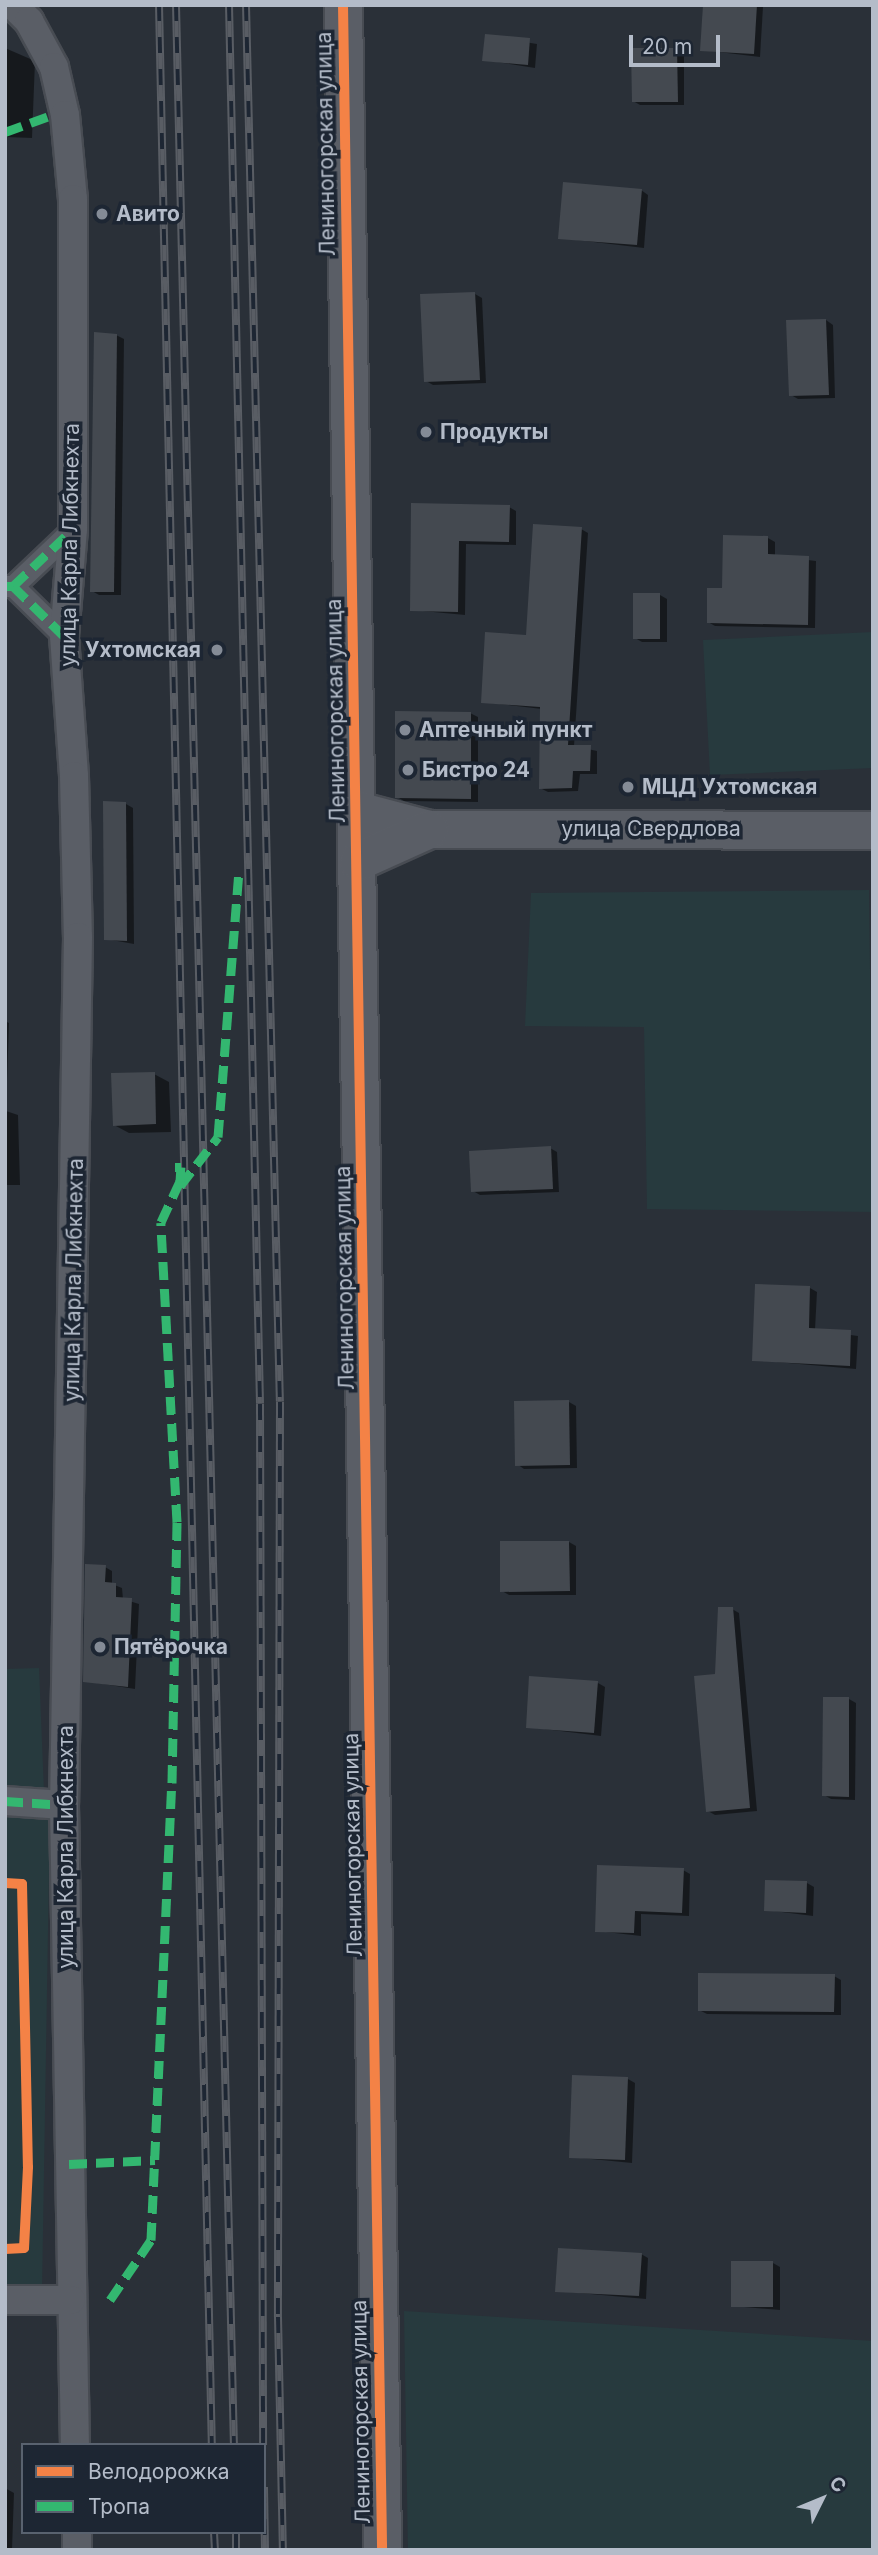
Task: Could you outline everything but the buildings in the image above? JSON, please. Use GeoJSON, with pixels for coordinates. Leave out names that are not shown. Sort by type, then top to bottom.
{"type":"FeatureCollection","features":[{"type":"Feature","properties":{"kind":"street","name":"улица Карла Либкнехта"},"geometry":{"type":"LineString","coordinates":[[13,5],[43,43],[65,116],[73,199],[73,529],[64,636],[74,776],[78,937],[64,1805],[75,2443]]}},
{"type":"Feature","properties":{"kind":"street","name":"Лениногорская улица"},"geometry":{"type":"LineString","coordinates":[[343,5],[382,2550]]}},
{"type":"Feature","properties":{"kind":"street"},"geometry":{"type":"LineString","coordinates":[[64,636],[9,586],[73,529]]}},
{"type":"Feature","properties":{"kind":"street","name":"улица Свердлова"},"geometry":{"type":"LineString","coordinates":[[357,810],[429,829],[873,830]]}},
{"type":"Feature","properties":{"kind":"street","name":"улица Свердлова"},"geometry":{"type":"LineString","coordinates":[[358,861],[429,829]]}},
{"type":"Feature","properties":{"kind":"street"},"geometry":{"type":"LineString","coordinates":[[5,1801],[64,1805]]}},
{"type":"Feature","properties":{"kind":"street"},"geometry":{"type":"LineString","coordinates":[[5,2300],[72,2300]]}},
{"type":"Feature","properties":{"kind":"green space"},"geometry":{"type":"Polygon","coordinates":[[[873,632],[873,768],[710,775],[703,640],[873,632]]]}},
{"type":"Feature","properties":{"kind":"green space"},"geometry":{"type":"Polygon","coordinates":[[[869,890],[873,1212],[647,1209],[644,1027],[525,1026],[531,893],[869,890]]]}},
{"type":"Feature","properties":{"kind":"green space"},"geometry":{"type":"Polygon","coordinates":[[[39,1668],[44,1792],[5,1790],[5,1669],[39,1668]]]}},
{"type":"Feature","properties":{"kind":"green space"},"geometry":{"type":"Polygon","coordinates":[[[5,1808],[50,1809],[42,2290],[5,2289],[5,1808]]]}},
{"type":"Feature","properties":{"kind":"green space"},"geometry":{"type":"Polygon","coordinates":[[[404,2311],[873,2341],[873,2550],[408,2550],[404,2311]]]}},
{"type":"Feature","properties":{"kind":"railway"},"geometry":{"type":"LineString","coordinates":[[159,5],[212,2443]]}},
{"type":"Feature","properties":{"kind":"railway"},"geometry":{"type":"LineString","coordinates":[[176,5],[234,2443]]}},
{"type":"Feature","properties":{"kind":"railway"},"geometry":{"type":"LineString","coordinates":[[229,5],[260,1404],[263,2443]]}},
{"type":"Feature","properties":{"kind":"railway"},"geometry":{"type":"LineString","coordinates":[[246,5],[280,1402],[278,2317],[283,2550]]}},
{"type":"Feature","properties":{"kind":"railway"},"geometry":{"type":"LineString","coordinates":[[214,2534],[215,2550]]}},
{"type":"Feature","properties":{"kind":"railway"},"geometry":{"type":"LineString","coordinates":[[236,2534],[236,2550]]}},
{"type":"Feature","properties":{"kind":"railway"},"geometry":{"type":"LineString","coordinates":[[265,2534],[265,2550]]}},
{"type":"Feature","properties":{"kind":"marked path"},"geometry":{"type":"LineString","coordinates":[[5,132],[49,116]]}},
{"type":"Feature","properties":{"kind":"marked path"},"geometry":{"type":"LineString","coordinates":[[13,586],[73,529]]}},
{"type":"Feature","properties":{"kind":"marked path"},"geometry":{"type":"LineString","coordinates":[[5,586],[13,586],[64,636]]}},
{"type":"Feature","properties":{"kind":"marked path"},"geometry":{"type":"LineString","coordinates":[[180,1186],[218,1137],[239,872]]}},
{"type":"Feature","properties":{"kind":"marked path"},"geometry":{"type":"LineString","coordinates":[[110,2300],[151,2240],[172,1783],[177,1522],[161,1222],[180,1181],[181,1167],[175,1167]]}},
{"type":"Feature","properties":{"kind":"marked path"},"geometry":{"type":"LineString","coordinates":[[5,1801],[64,1805]]}},
{"type":"Feature","properties":{"kind":"marked path"},"geometry":{"type":"LineString","coordinates":[[69,2164],[155,2160]]}},
{"type":"Feature","properties":{"kind":"cycle path"},"geometry":{"type":"LineString","coordinates":[[343,5],[382,2550]]}},
{"type":"Feature","properties":{"kind":"cycle path"},"geometry":{"type":"LineString","coordinates":[[5,1883],[22,1884],[28,2167],[24,2248],[5,2249]]}},
{"type":"Feature","properties":{"kind":"place","name":"Авито"},"geometry":{"type":"Point","coordinates":[102,214]}},
{"type":"Feature","properties":{"kind":"place","name":"Продукты"},"geometry":{"type":"Point","coordinates":[426,432]}},
{"type":"Feature","properties":{"kind":"place","name":"Ухтомская"},"geometry":{"type":"Point","coordinates":[217,650]}},
{"type":"Feature","properties":{"kind":"place","name":"Аптечный пункт"},"geometry":{"type":"Point","coordinates":[405,730]}},
{"type":"Feature","properties":{"kind":"place","name":"Бистро 24"},"geometry":{"type":"Point","coordinates":[408,770]}},
{"type":"Feature","properties":{"kind":"place","name":"МЦД Ухтомская"},"geometry":{"type":"Point","coordinates":[628,787]}},
{"type":"Feature","properties":{"kind":"place","name":"Пятёрочка"},"geometry":{"type":"Point","coordinates":[100,1647]}}]}
